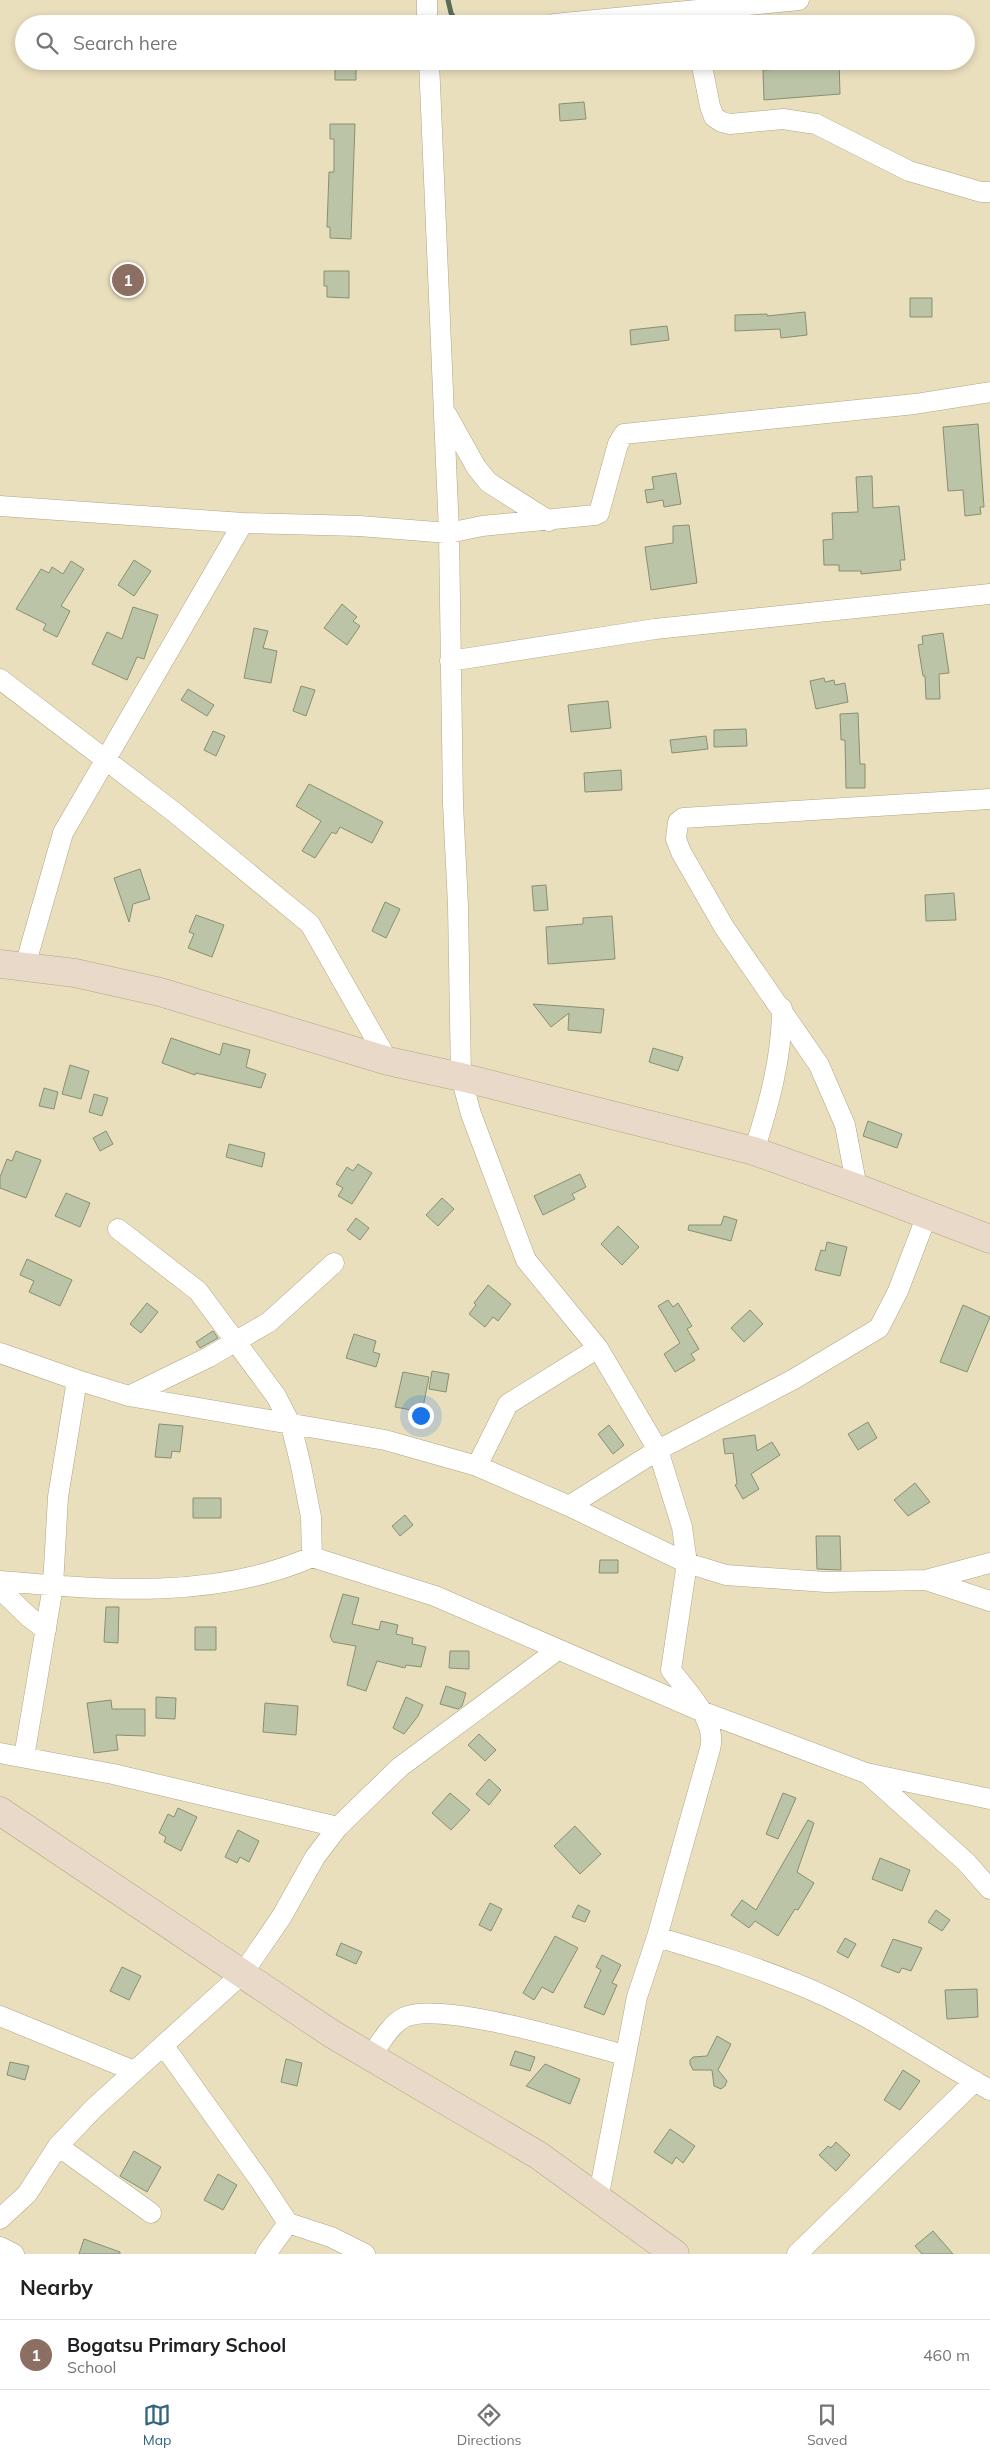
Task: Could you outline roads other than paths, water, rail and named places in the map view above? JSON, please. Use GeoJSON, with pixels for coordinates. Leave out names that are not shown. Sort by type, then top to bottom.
{"type":"FeatureCollection","features":[{"type":"Feature","properties":{"kind":"street"},"geometry":{"type":"LineString","coordinates":[[427,0],[428,15]]}},
{"type":"Feature","properties":{"kind":"street"},"geometry":{"type":"LineString","coordinates":[[708,15],[799,0]]}},
{"type":"Feature","properties":{"kind":"street"},"geometry":{"type":"LineString","coordinates":[[428,70],[448,533],[461,1076],[471,1114],[526,1260],[598,1348],[658,1450],[682,1527],[687,1564],[670,1664],[671,1670],[701,1711],[712,1735],[712,1741],[657,1937],[636,1997],[598,2199]]}},
{"type":"Feature","properties":{"kind":"street"},"geometry":{"type":"LineString","coordinates":[[703,70],[714,117],[722,122],[730,124],[784,119],[816,124],[909,171],[981,192],[990,192]]}},
{"type":"Feature","properties":{"kind":"street"},"geometry":{"type":"LineString","coordinates":[[0,506],[243,523],[359,526],[448,533],[482,526],[595,516],[599,513],[618,444],[624,434],[915,404],[990,392]]}},
{"type":"Feature","properties":{"kind":"street"},"geometry":{"type":"LineString","coordinates":[[444,410],[471,459],[488,482],[549,521]]}},
{"type":"Feature","properties":{"kind":"street"},"geometry":{"type":"LineString","coordinates":[[243,523],[63,834],[6,965],[75,973],[160,992],[388,1061],[461,1076],[754,1151],[990,1239]]}},
{"type":"Feature","properties":{"kind":"street"},"geometry":{"type":"LineString","coordinates":[[450,661],[655,629],[990,594]]}},
{"type":"Feature","properties":{"kind":"street"},"geometry":{"type":"LineString","coordinates":[[0,679],[174,812],[310,924],[388,1061]]}},
{"type":"Feature","properties":{"kind":"street"},"geometry":{"type":"LineString","coordinates":[[857,1188],[845,1125],[819,1065],[782,1008],[724,927],[681,852],[676,839],[678,822],[683,818],[990,799]]}},
{"type":"Feature","properties":{"kind":"street"},"geometry":{"type":"LineString","coordinates":[[754,1151],[774,1084],[782,1036],[782,1008]]}},
{"type":"Feature","properties":{"kind":"street"},"geometry":{"type":"LineString","coordinates":[[569,1506],[658,1450],[794,1379],[879,1328],[898,1291],[927,1215]]}},
{"type":"Feature","properties":{"kind":"street"},"geometry":{"type":"LineString","coordinates":[[118,1229],[198,1291],[276,1396],[291,1425],[311,1517],[312,1557]]}},
{"type":"Feature","properties":{"kind":"street"},"geometry":{"type":"LineString","coordinates":[[129,1396],[237,1342],[269,1322],[334,1263]]}},
{"type":"Feature","properties":{"kind":"street"},"geometry":{"type":"LineString","coordinates":[[477,1466],[508,1404],[598,1348]]}},
{"type":"Feature","properties":{"kind":"street"},"geometry":{"type":"LineString","coordinates":[[0,1353],[129,1396],[384,1440],[477,1466],[569,1506],[687,1564],[737,1577],[826,1582],[926,1580],[990,1563]]}},
{"type":"Feature","properties":{"kind":"street"},"geometry":{"type":"LineString","coordinates":[[24,1757],[53,1586],[58,1497],[77,1380]]}},
{"type":"Feature","properties":{"kind":"street"},"geometry":{"type":"LineString","coordinates":[[0,1581],[119,1590],[188,1587],[243,1579],[291,1566],[312,1557],[435,1596],[556,1651],[701,1711],[866,1773],[990,1799]]}},
{"type":"Feature","properties":{"kind":"street"},"geometry":{"type":"LineString","coordinates":[[926,1580],[990,1601]]}},
{"type":"Feature","properties":{"kind":"street"},"geometry":{"type":"LineString","coordinates":[[0,1590],[46,1630]]}},
{"type":"Feature","properties":{"kind":"street"},"geometry":{"type":"LineString","coordinates":[[0,2219],[27,2194],[58,2146],[134,2071],[243,1974],[282,1916],[315,1857],[338,1827],[400,1767],[556,1651]]}},
{"type":"Feature","properties":{"kind":"street"},"geometry":{"type":"LineString","coordinates":[[0,1753],[113,1774],[338,1827]]}},
{"type":"Feature","properties":{"kind":"street"},"geometry":{"type":"LineString","coordinates":[[866,1773],[966,1862],[990,1889]]}},
{"type":"Feature","properties":{"kind":"street"},"geometry":{"type":"LineString","coordinates":[[0,1811],[332,2034],[538,2155],[675,2254]]}},
{"type":"Feature","properties":{"kind":"street"},"geometry":{"type":"LineString","coordinates":[[657,1937],[726,1957],[798,1984],[895,2033],[982,2085],[797,2254]]}},
{"type":"Feature","properties":{"kind":"street"},"geometry":{"type":"LineString","coordinates":[[371,2056],[395,2024],[403,2018],[415,2014],[431,2013],[518,2026],[624,2055]]}},
{"type":"Feature","properties":{"kind":"street"},"geometry":{"type":"LineString","coordinates":[[0,2016],[134,2071]]}},
{"type":"Feature","properties":{"kind":"street"},"geometry":{"type":"LineString","coordinates":[[164,2046],[288,2223],[331,2237],[365,2254]]}},
{"type":"Feature","properties":{"kind":"street"},"geometry":{"type":"LineString","coordinates":[[58,2146],[151,2213]]}},
{"type":"Feature","properties":{"kind":"street"},"geometry":{"type":"LineString","coordinates":[[266,2254],[288,2223]]}},
{"type":"Feature","properties":{"kind":"street"},"geometry":{"type":"LineString","coordinates":[[0,2247],[14,2254]]}},
{"type":"Feature","properties":{"kind":"waterway"},"geometry":{"type":"LineString","coordinates":[[448,0],[452,15]]}},
{"type":"Feature","properties":{"kind":"place","name":"Bogatsu Primary School"},"geometry":{"type":"Point","coordinates":[128,280]}}]}
